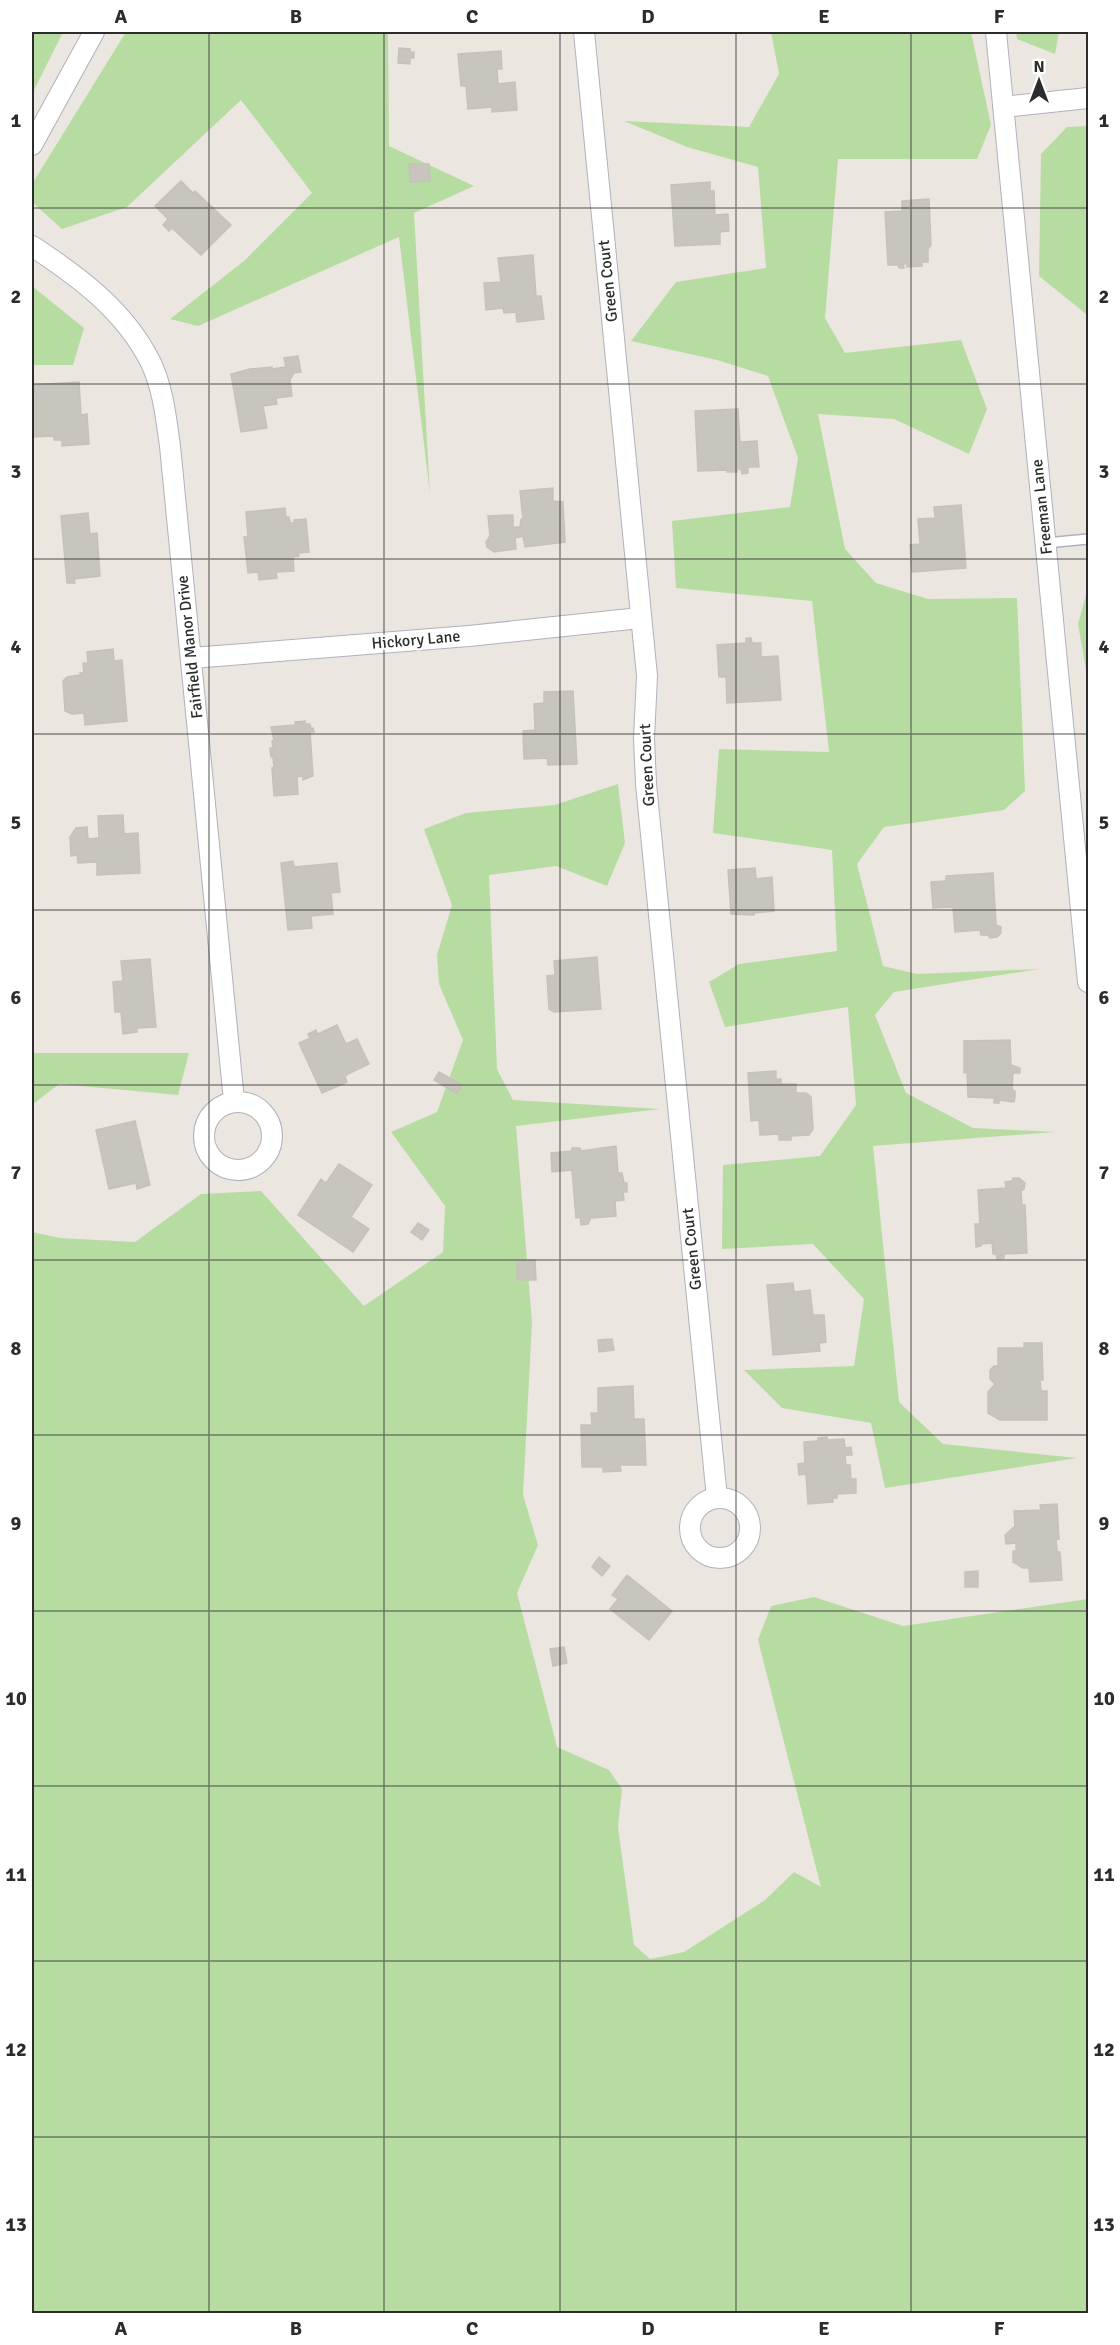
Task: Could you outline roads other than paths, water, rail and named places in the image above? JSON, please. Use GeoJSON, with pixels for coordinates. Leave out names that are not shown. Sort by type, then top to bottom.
{"type":"FeatureCollection","features":[{"type":"Feature","properties":{"kind":"street"},"geometry":{"type":"LineString","coordinates":[[32,146],[94,32]]}},
{"type":"Feature","properties":{"kind":"street","name":"Green Court"},"geometry":{"type":"LineString","coordinates":[[584,32],[647,676],[644,738],[646,784],[717,1498]]}},
{"type":"Feature","properties":{"kind":"street","name":"Freeman Lane"},"geometry":{"type":"LineString","coordinates":[[996,32],[1089,982]]}},
{"type":"Feature","properties":{"kind":"street"},"geometry":{"type":"LineString","coordinates":[[1003,107],[1089,98]]}},
{"type":"Feature","properties":{"kind":"street","name":"Fairfield Manor Drive"},"geometry":{"type":"LineString","coordinates":[[32,246],[72,272],[110,306],[131,331],[150,362],[163,398],[171,446],[234,1101]]}},
{"type":"Feature","properties":{"kind":"street","name":"Hickory Lane"},"geometry":{"type":"LineString","coordinates":[[192,658],[457,637],[640,618]]}},
{"type":"Feature","properties":{"kind":"lane"},"geometry":{"type":"LineString","coordinates":[[1046,543],[1089,539]]}}]}
